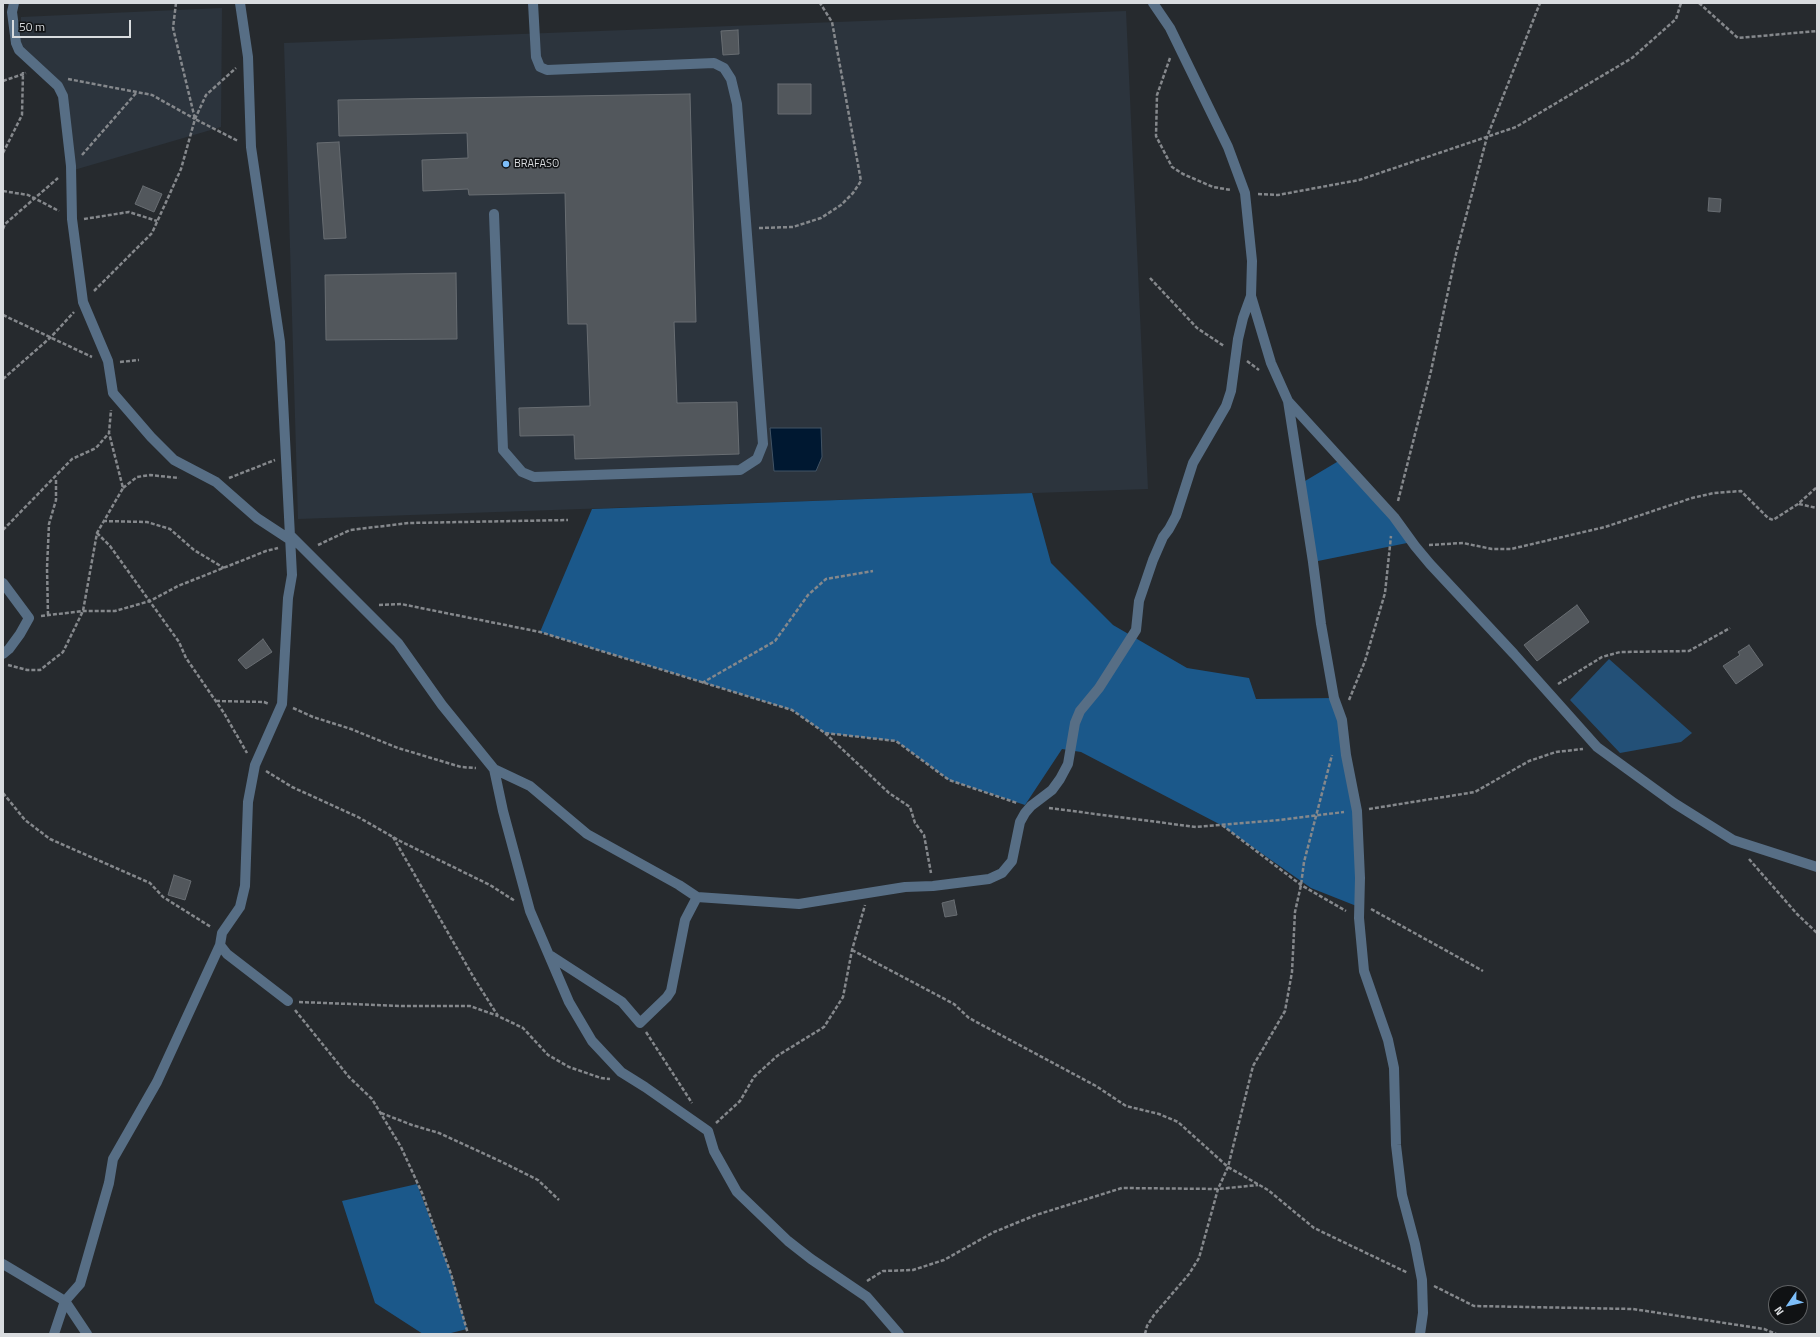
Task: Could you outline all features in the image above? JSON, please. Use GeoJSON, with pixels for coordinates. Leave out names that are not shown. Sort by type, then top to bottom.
{"type":"FeatureCollection","features":[{"type":"Feature","properties":{"kind":"street"},"geometry":{"type":"LineString","coordinates":[[14,3],[12,12],[16,42],[19,50],[58,86],[63,96],[71,166],[72,219],[83,302],[108,361],[113,393],[151,438],[174,460],[216,482],[257,518],[306,550],[398,643],[442,705],[494,769],[530,786],[587,834],[679,885],[697,897],[799,904],[905,887],[933,886],[989,879],[1002,873],[1012,861],[1020,822],[1031,806],[1052,790],[1068,764],[1075,723],[1080,711],[1099,688],[1136,630],[1140,601],[1162,537],[1169,529],[1176,516],[1193,463],[1226,406],[1231,392],[1235,368],[1235,353],[1243,318],[1251,296]]}},
{"type":"Feature","properties":{"kind":"street"},"geometry":{"type":"LineString","coordinates":[[54,1334],[65,1301],[80,1284],[109,1183],[113,1160],[157,1082],[220,945],[222,933],[240,907],[245,886],[248,802],[255,766],[281,707],[288,598],[292,575],[280,342],[251,148],[248,57],[240,3]]}},
{"type":"Feature","properties":{"kind":"street"},"geometry":{"type":"LineString","coordinates":[[494,214],[503,450],[522,472],[534,477],[740,470],[757,459],[763,444],[737,104],[731,79],[724,68],[714,63],[547,70],[540,67],[536,57],[533,3]]}},
{"type":"Feature","properties":{"kind":"street"},"geometry":{"type":"LineString","coordinates":[[1153,3],[1177,41],[1228,147],[1245,193],[1252,261],[1251,296],[1271,363],[1288,401],[1321,624],[1334,698],[1342,720],[1346,755],[1357,811],[1359,918],[1364,971],[1388,1040],[1394,1068],[1396,1145],[1402,1195],[1415,1244],[1422,1280],[1423,1313],[1420,1334]]}},
{"type":"Feature","properties":{"kind":"street"},"geometry":{"type":"LineString","coordinates":[[1288,401],[1394,517],[1415,546],[1597,747],[1674,803],[1733,840],[1817,866]]}},
{"type":"Feature","properties":{"kind":"street"},"geometry":{"type":"LineString","coordinates":[[3,583],[29,618],[20,634],[9,649],[3,654]]}},
{"type":"Feature","properties":{"kind":"street"},"geometry":{"type":"LineString","coordinates":[[494,769],[503,811],[530,911],[569,1002],[592,1041],[621,1072],[708,1131],[714,1151],[737,1192],[788,1241],[867,1297],[899,1334]]}},
{"type":"Feature","properties":{"kind":"street"},"geometry":{"type":"LineString","coordinates":[[550,956],[622,1002],[640,1023],[667,998],[671,991],[685,920],[697,897]]}},
{"type":"Feature","properties":{"kind":"street"},"geometry":{"type":"LineString","coordinates":[[220,945],[227,954],[288,1001]]}},
{"type":"Feature","properties":{"kind":"street"},"geometry":{"type":"LineString","coordinates":[[3,1264],[65,1301],[87,1334]]}},
{"type":"Feature","properties":{"kind":"path"},"geometry":{"type":"LineString","coordinates":[[176,3],[173,28],[195,119]]}},
{"type":"Feature","properties":{"kind":"path"},"geometry":{"type":"LineString","coordinates":[[746,229],[793,226],[821,218],[841,204],[853,193],[861,181],[832,22],[820,3]]}},
{"type":"Feature","properties":{"kind":"path"},"geometry":{"type":"LineString","coordinates":[[1342,720],[1365,661],[1385,593],[1387,564],[1394,517],[1431,371],[1456,254],[1487,137],[1540,3]]}},
{"type":"Feature","properties":{"kind":"path"},"geometry":{"type":"LineString","coordinates":[[1177,41],[1157,95],[1156,136],[1172,167],[1183,174],[1213,187],[1245,193],[1278,195],[1359,180],[1516,127],[1632,58],[1676,20],[1681,3]]}},
{"type":"Feature","properties":{"kind":"path"},"geometry":{"type":"LineString","coordinates":[[1699,3],[1738,38],[1817,31]]}},
{"type":"Feature","properties":{"kind":"path"},"geometry":{"type":"LineString","coordinates":[[3,379],[51,337],[83,302],[152,233],[181,169],[195,119],[206,95],[248,57]]}},
{"type":"Feature","properties":{"kind":"path"},"geometry":{"type":"LineString","coordinates":[[3,153],[22,115],[23,73],[26,58]]}},
{"type":"Feature","properties":{"kind":"path"},"geometry":{"type":"LineString","coordinates":[[3,81],[23,73],[42,71]]}},
{"type":"Feature","properties":{"kind":"path"},"geometry":{"type":"LineString","coordinates":[[62,78],[152,94],[195,119],[251,148]]}},
{"type":"Feature","properties":{"kind":"path"},"geometry":{"type":"LineString","coordinates":[[1150,278],[1197,328],[1235,353],[1264,375]]}},
{"type":"Feature","properties":{"kind":"path"},"geometry":{"type":"LineString","coordinates":[[3,315],[100,361],[123,362],[139,360]]}},
{"type":"Feature","properties":{"kind":"path"},"geometry":{"type":"LineString","coordinates":[[3,664],[28,670],[40,670],[63,652],[83,611],[97,533],[123,488],[109,433],[113,393]]}},
{"type":"Feature","properties":{"kind":"path"},"geometry":{"type":"LineString","coordinates":[[3,530],[72,460],[96,448],[109,433]]}},
{"type":"Feature","properties":{"kind":"path"},"geometry":{"type":"LineString","coordinates":[[48,615],[47,568],[49,524],[56,500],[56,477]]}},
{"type":"Feature","properties":{"kind":"path"},"geometry":{"type":"LineString","coordinates":[[1415,546],[1448,542],[1463,543],[1492,549],[1512,550],[1598,528],[1692,498],[1714,493],[1741,491],[1768,518],[1772,520],[1798,504],[1817,487]]}},
{"type":"Feature","properties":{"kind":"path"},"geometry":{"type":"LineString","coordinates":[[1798,504],[1817,508]]}},
{"type":"Feature","properties":{"kind":"path"},"geometry":{"type":"LineString","coordinates":[[306,550],[350,530],[409,523],[568,520]]}},
{"type":"Feature","properties":{"kind":"path"},"geometry":{"type":"LineString","coordinates":[[103,521],[147,522],[170,529],[194,550],[225,568]]}},
{"type":"Feature","properties":{"kind":"path"},"geometry":{"type":"LineString","coordinates":[[97,533],[110,546],[179,642],[186,658],[216,701],[255,766],[292,787],[358,817],[393,837],[490,885],[530,911]]}},
{"type":"Feature","properties":{"kind":"path"},"geometry":{"type":"LineString","coordinates":[[29,618],[83,611],[115,611],[150,601],[178,586],[266,551],[289,539]]}},
{"type":"Feature","properties":{"kind":"path"},"geometry":{"type":"LineString","coordinates":[[702,683],[775,641],[808,594],[826,578],[873,571]]}},
{"type":"Feature","properties":{"kind":"path"},"geometry":{"type":"LineString","coordinates":[[364,608],[378,605],[401,604],[540,632],[792,710],[825,733],[889,793],[910,807],[915,823],[924,835],[933,886]]}},
{"type":"Feature","properties":{"kind":"path"},"geometry":{"type":"LineString","coordinates":[[1548,692],[1602,657],[1620,652],[1690,651],[1730,628]]}},
{"type":"Feature","properties":{"kind":"path"},"geometry":{"type":"LineString","coordinates":[[216,701],[264,702],[350,729],[398,748],[461,767],[494,769]]}},
{"type":"Feature","properties":{"kind":"path"},"geometry":{"type":"LineString","coordinates":[[825,733],[896,741],[949,780],[1031,806],[1196,827],[1280,820],[1357,811],[1475,792],[1529,761],[1556,752],[1597,747]]}},
{"type":"Feature","properties":{"kind":"path"},"geometry":{"type":"LineString","coordinates":[[1145,1334],[1147,1326],[1154,1315],[1189,1274],[1199,1258],[1218,1189],[1228,1166],[1254,1066],[1285,1011],[1292,972],[1295,912],[1304,862],[1334,750]]}},
{"type":"Feature","properties":{"kind":"path"},"geometry":{"type":"LineString","coordinates":[[3,793],[24,820],[50,839],[150,883],[162,897],[222,933]]}},
{"type":"Feature","properties":{"kind":"path"},"geometry":{"type":"LineString","coordinates":[[1222,825],[1301,885],[1359,918]]}},
{"type":"Feature","properties":{"kind":"path"},"geometry":{"type":"LineString","coordinates":[[393,837],[474,978],[498,1016]]}},
{"type":"Feature","properties":{"kind":"path"},"geometry":{"type":"LineString","coordinates":[[1748,857],[1797,914],[1817,933]]}},
{"type":"Feature","properties":{"kind":"path"},"geometry":{"type":"LineString","coordinates":[[708,1131],[740,1101],[754,1077],[777,1056],[824,1027],[843,997],[852,950],[869,892]]}},
{"type":"Feature","properties":{"kind":"path"},"geometry":{"type":"LineString","coordinates":[[1359,902],[1483,971]]}},
{"type":"Feature","properties":{"kind":"path"},"geometry":{"type":"LineString","coordinates":[[852,950],[954,1004],[968,1018],[1096,1086],[1126,1106],[1159,1114],[1178,1122],[1228,1166],[1268,1190],[1314,1228],[1474,1306],[1633,1309],[1764,1329],[1776,1334]]}},
{"type":"Feature","properties":{"kind":"path"},"geometry":{"type":"LineString","coordinates":[[288,1001],[402,1006],[470,1006],[498,1016],[523,1028],[548,1055],[569,1067],[602,1078],[613,1079]]}},
{"type":"Feature","properties":{"kind":"path"},"geometry":{"type":"LineString","coordinates":[[288,1001],[349,1077],[372,1099],[401,1147],[422,1194],[451,1274],[468,1334]]}},
{"type":"Feature","properties":{"kind":"path"},"geometry":{"type":"LineString","coordinates":[[640,1023],[695,1107]]}},
{"type":"Feature","properties":{"kind":"path"},"geometry":{"type":"LineString","coordinates":[[381,1113],[412,1125],[439,1133],[502,1162],[538,1180],[559,1200]]}},
{"type":"Feature","properties":{"kind":"path"},"geometry":{"type":"LineString","coordinates":[[854,1289],[882,1271],[913,1270],[944,1260],[994,1232],[1036,1215],[1122,1188],[1218,1189],[1259,1184]]}},
{"type":"Feature","properties":{"kind":"shaded area"},"geometry":{"type":"Polygon","coordinates":[[[222,8],[221,127],[74,170],[66,90],[20,49],[21,17],[222,8]]]}},
{"type":"Feature","properties":{"kind":"shaded area"},"geometry":{"type":"Polygon","coordinates":[[[1126,11],[1148,489],[298,519],[284,43],[1126,11]]]}},
{"type":"Feature","properties":{"kind":"shaded area"},"geometry":{"type":"Polygon","coordinates":[[[770,428],[821,428],[822,457],[816,471],[774,471],[770,428]]]}},
{"type":"Feature","properties":{"kind":"shaded area"},"geometry":{"type":"Polygon","coordinates":[[[1342,459],[1412,542],[1313,562],[1300,484],[1342,459]]]}},
{"type":"Feature","properties":{"kind":"shaded area"},"geometry":{"type":"Polygon","coordinates":[[[1032,493],[1051,563],[1113,625],[1187,668],[1249,678],[1256,699],[1334,698],[1359,797],[1364,909],[1311,888],[1221,825],[1081,752],[1062,749],[1025,805],[949,780],[896,741],[825,733],[792,710],[540,632],[592,509],[1032,493]]]}},
{"type":"Feature","properties":{"kind":"shaded area"},"geometry":{"type":"Polygon","coordinates":[[[1609,659],[1692,733],[1681,742],[1620,753],[1570,700],[1609,659]]]}},
{"type":"Feature","properties":{"kind":"shaded area"},"geometry":{"type":"Polygon","coordinates":[[[417,1184],[451,1274],[467,1329],[447,1334],[423,1334],[375,1303],[342,1201],[417,1184]]]}},
{"type":"Feature","properties":{"kind":"building"},"geometry":{"type":"Polygon","coordinates":[[[738,30],[739,54],[723,55],[721,31],[738,30]]]}},
{"type":"Feature","properties":{"kind":"building"},"geometry":{"type":"Polygon","coordinates":[[[778,84],[811,84],[811,114],[778,114],[778,84]]]}},
{"type":"Feature","properties":{"kind":"building"},"geometry":{"type":"Polygon","coordinates":[[[690,94],[696,322],[674,322],[677,403],[737,402],[739,454],[575,459],[574,435],[520,436],[519,408],[590,406],[587,324],[568,324],[565,193],[469,195],[468,189],[423,191],[422,160],[468,158],[467,133],[339,136],[338,100],[690,94]]]}},
{"type":"Feature","properties":{"kind":"building"},"geometry":{"type":"Polygon","coordinates":[[[339,142],[346,238],[324,239],[317,143],[339,142]]]}},
{"type":"Feature","properties":{"kind":"building"},"geometry":{"type":"Polygon","coordinates":[[[143,186],[162,194],[154,212],[135,204],[143,186]]]}},
{"type":"Feature","properties":{"kind":"building"},"geometry":{"type":"Polygon","coordinates":[[[1709,198],[1721,199],[1720,212],[1708,211],[1709,198]]]}},
{"type":"Feature","properties":{"kind":"building"},"geometry":{"type":"Polygon","coordinates":[[[456,273],[457,339],[326,340],[325,275],[456,273]]]}},
{"type":"Feature","properties":{"kind":"building"},"geometry":{"type":"Polygon","coordinates":[[[1577,605],[1589,622],[1537,661],[1524,645],[1577,605]]]}},
{"type":"Feature","properties":{"kind":"building"},"geometry":{"type":"Polygon","coordinates":[[[263,639],[272,652],[246,669],[238,660],[263,639]]]}},
{"type":"Feature","properties":{"kind":"building"},"geometry":{"type":"Polygon","coordinates":[[[1749,645],[1763,665],[1736,684],[1723,666],[1740,655],[1738,652],[1749,645]]]}},
{"type":"Feature","properties":{"kind":"building"},"geometry":{"type":"Polygon","coordinates":[[[174,875],[191,881],[185,900],[168,895],[174,875]]]}},
{"type":"Feature","properties":{"kind":"building"},"geometry":{"type":"Polygon","coordinates":[[[954,900],[957,915],[945,917],[942,903],[954,900]]]}},
{"type":"Feature","properties":{"kind":"place","name":"BRAFASO"},"geometry":{"type":"Point","coordinates":[506,164]}}]}
